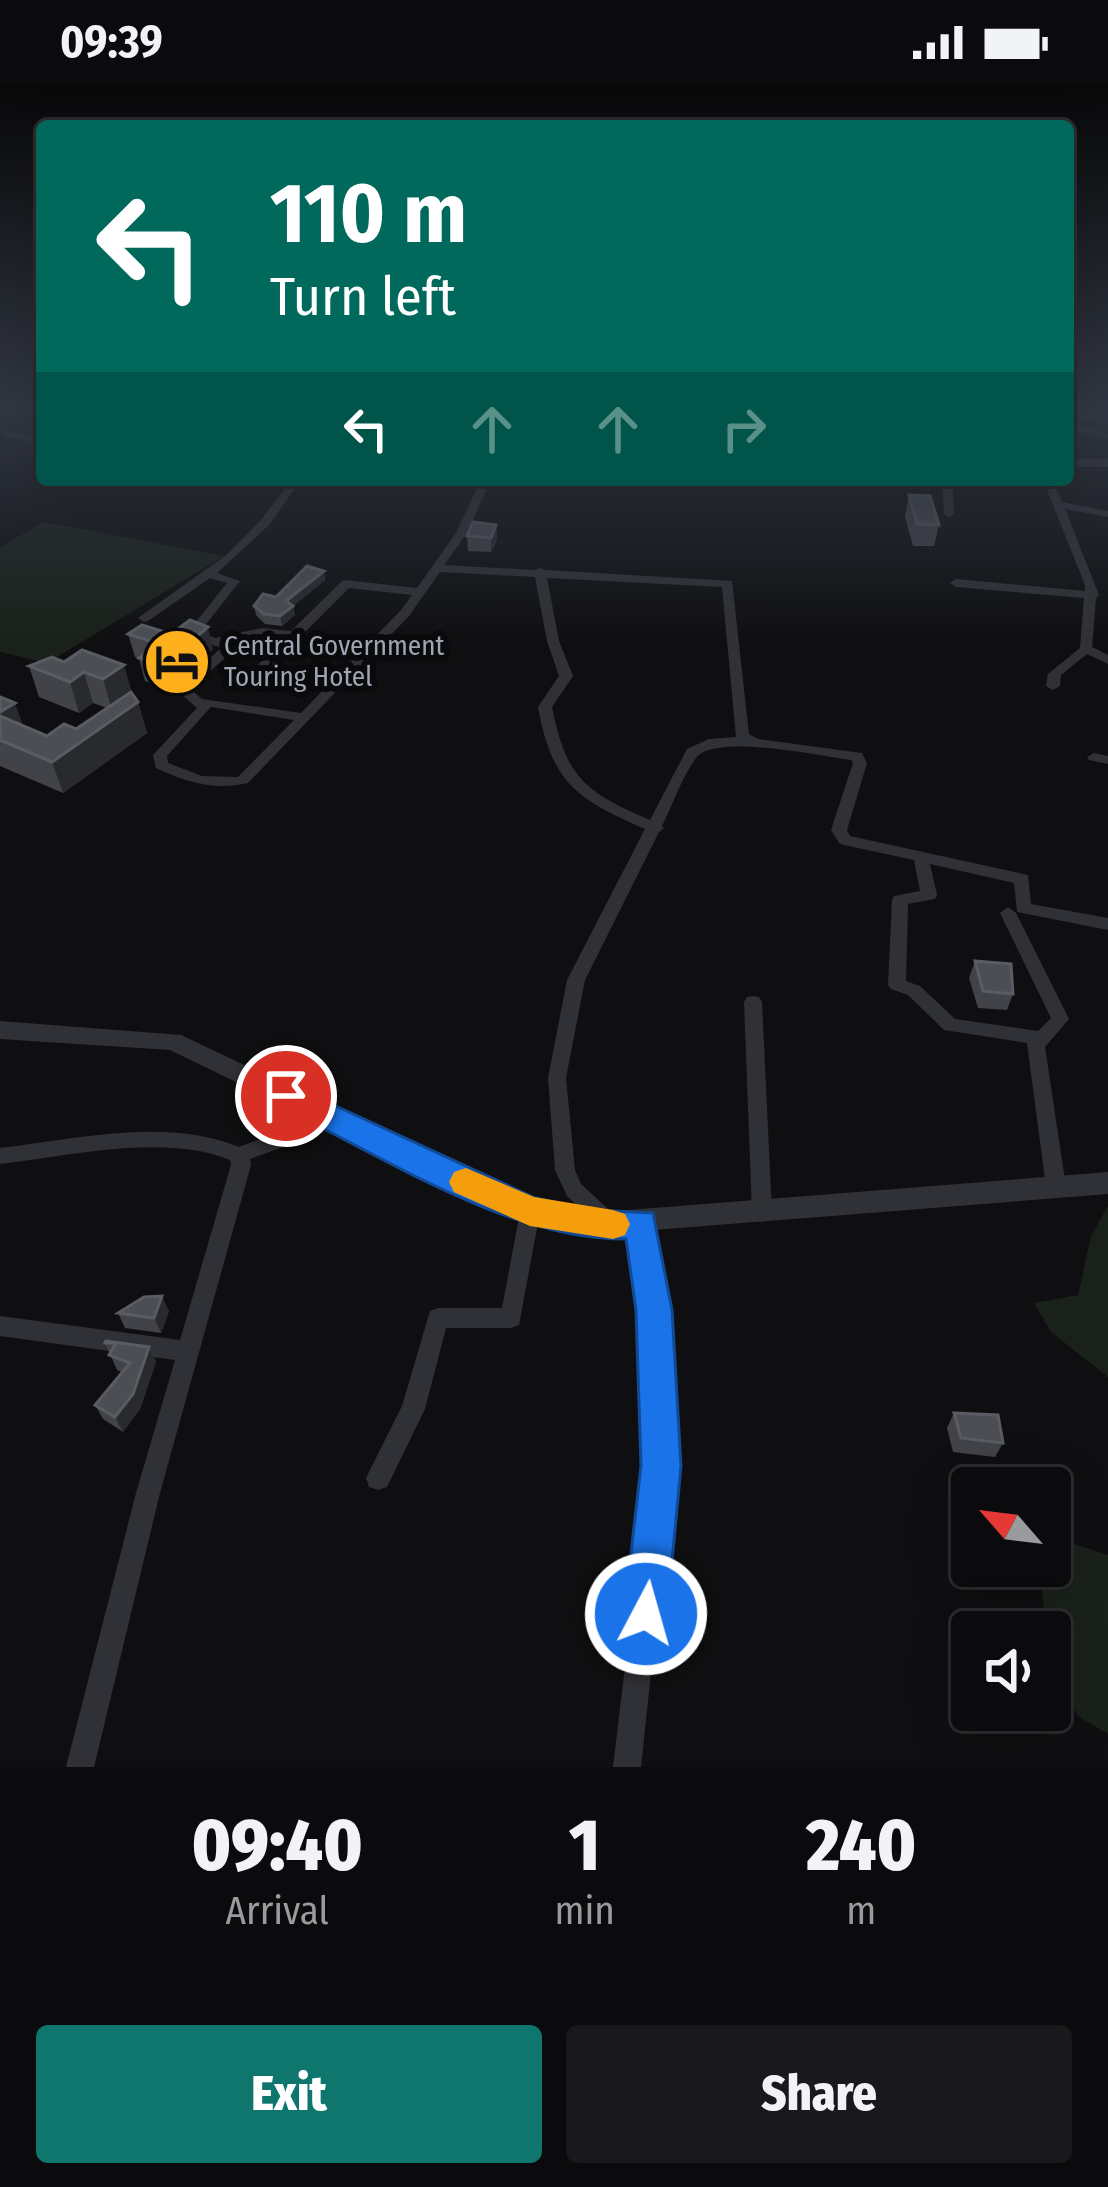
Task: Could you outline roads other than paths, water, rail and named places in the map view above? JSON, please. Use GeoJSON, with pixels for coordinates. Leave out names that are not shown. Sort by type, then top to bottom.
{"type":"FeatureCollection","features":[{"type":"Feature","properties":{"kind":"street"},"geometry":{"type":"LineString","coordinates":[[144,618],[211,575],[268,521],[291,488]]}},
{"type":"Feature","properties":{"kind":"street"},"geometry":{"type":"LineString","coordinates":[[204,702],[206,709],[160,755],[161,765],[207,781],[243,780],[405,613],[438,568],[482,488]]}},
{"type":"Feature","properties":{"kind":"street"},"geometry":{"type":"LineString","coordinates":[[947,488],[949,514]]}},
{"type":"Feature","properties":{"kind":"street"},"geometry":{"type":"LineString","coordinates":[[1051,488],[1092,590],[1086,649],[1055,674],[1053,686]]}},
{"type":"Feature","properties":{"kind":"street"},"geometry":{"type":"LineString","coordinates":[[1058,504],[1108,514]]}},
{"type":"Feature","properties":{"kind":"street"},"geometry":{"type":"LineString","coordinates":[[438,568],[728,584],[746,741]]}},
{"type":"Feature","properties":{"kind":"street"},"geometry":{"type":"LineString","coordinates":[[540,571],[553,641],[566,676],[545,707],[551,748],[566,777],[598,803],[656,827]]}},
{"type":"Feature","properties":{"kind":"street"},"geometry":{"type":"LineString","coordinates":[[211,575],[233,581],[192,634],[230,647],[182,689],[204,702],[303,717]]}},
{"type":"Feature","properties":{"kind":"street"},"geometry":{"type":"LineString","coordinates":[[956,583],[1108,587]]}},
{"type":"Feature","properties":{"kind":"street"},"geometry":{"type":"LineString","coordinates":[[262,667],[346,584],[421,592]]}},
{"type":"Feature","properties":{"kind":"street"},"geometry":{"type":"LineString","coordinates":[[217,640],[262,632],[293,635]]}},
{"type":"Feature","properties":{"kind":"street"},"geometry":{"type":"LineString","coordinates":[[1086,649],[1108,660]]}},
{"type":"Feature","properties":{"kind":"street"},"geometry":{"type":"LineString","coordinates":[[611,1224],[574,1190],[565,1170],[557,1078],[576,980],[696,748],[746,741],[857,756],[860,764],[838,830],[844,840],[1022,878],[1023,908],[1108,924]]}},
{"type":"Feature","properties":{"kind":"street"},"geometry":{"type":"LineString","coordinates":[[921,856],[929,895],[900,900],[897,985],[914,990],[950,1025],[1017,1030],[1038,1043]]}},
{"type":"Feature","properties":{"kind":"street"},"geometry":{"type":"LineString","coordinates":[[1007,913],[1060,1018],[1038,1043],[1056,1187]]}},
{"type":"Feature","properties":{"kind":"street"},"geometry":{"type":"LineString","coordinates":[[753,1002],[762,1213]]}},
{"type":"Feature","properties":{"kind":"street"},"geometry":{"type":"LineString","coordinates":[[0,1030],[173,1041],[530,1211],[611,1224],[1108,1183]]}},
{"type":"Feature","properties":{"kind":"street"},"geometry":{"type":"LineString","coordinates":[[0,1156],[138,1143],[206,1144],[239,1155],[304,1131],[324,1114]]}},
{"type":"Feature","properties":{"kind":"street"},"geometry":{"type":"LineString","coordinates":[[80,1767],[186,1351],[239,1177],[239,1155]]}},
{"type":"Feature","properties":{"kind":"street"},"geometry":{"type":"LineString","coordinates":[[378,1478],[412,1409],[439,1318],[511,1318],[530,1211]]}},
{"type":"Feature","properties":{"kind":"street"},"geometry":{"type":"LineString","coordinates":[[627,1767],[661,1466],[654,1310],[641,1224]]}},
{"type":"Feature","properties":{"kind":"street"},"geometry":{"type":"LineString","coordinates":[[0,1326],[186,1351]]}},
{"type":"Feature","properties":{"kind":"place","name":"Central Government Touring Hotel"},"geometry":{"type":"Point","coordinates":[177,662]}}]}
